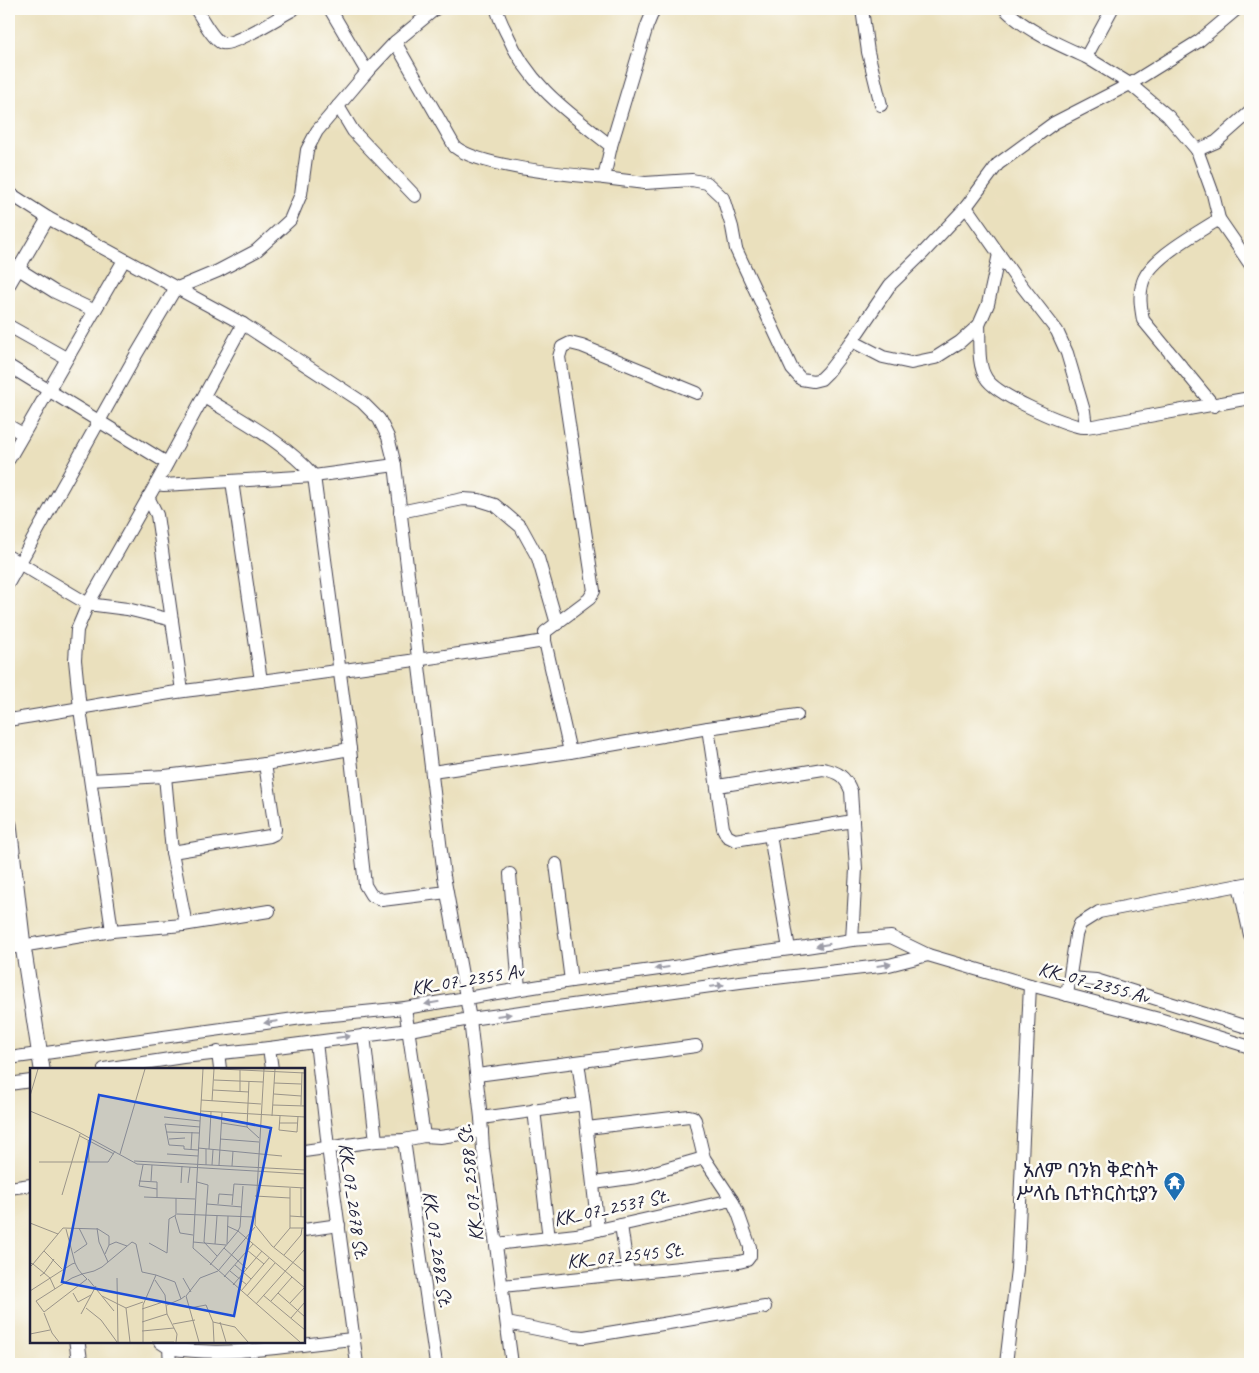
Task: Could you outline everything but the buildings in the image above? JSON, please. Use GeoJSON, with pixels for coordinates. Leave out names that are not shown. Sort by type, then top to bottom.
{"type":"FeatureCollection","features":[{"type":"Feature","properties":{"kind":"street"},"geometry":{"type":"LineString","coordinates":[[196,9],[215,38],[222,43],[241,38],[294,9]]}},
{"type":"Feature","properties":{"kind":"street"},"geometry":{"type":"LineString","coordinates":[[330,9],[367,72]]}},
{"type":"Feature","properties":{"kind":"street"},"geometry":{"type":"LineString","coordinates":[[9,582],[14,560],[99,421],[176,288],[218,271],[256,251],[290,220],[301,194],[308,150],[317,131],[395,42],[435,9]]}},
{"type":"Feature","properties":{"kind":"street"},"geometry":{"type":"LineString","coordinates":[[604,178],[611,146],[647,26],[654,9]]}},
{"type":"Feature","properties":{"kind":"street"},"geometry":{"type":"LineString","coordinates":[[862,9],[868,52],[881,104]]}},
{"type":"Feature","properties":{"kind":"street"},"geometry":{"type":"LineString","coordinates":[[1005,9],[1020,15],[1048,40],[1086,57],[1130,84],[1168,116],[1197,150],[1220,219],[1250,264]]}},
{"type":"Feature","properties":{"kind":"street"},"geometry":{"type":"LineString","coordinates":[[1086,57],[1112,9]]}},
{"type":"Feature","properties":{"kind":"street"},"geometry":{"type":"LineString","coordinates":[[395,42],[455,147],[462,152],[497,163],[550,172],[645,183],[692,180],[708,183],[723,198],[736,249],[792,369],[801,379],[813,381],[821,379],[852,342],[890,285],[966,207],[998,164],[1054,122],[1130,84],[1199,41],[1237,9]]}},
{"type":"Feature","properties":{"kind":"street"},"geometry":{"type":"LineString","coordinates":[[499,10],[513,49],[534,80],[562,108],[611,146]]}},
{"type":"Feature","properties":{"kind":"street"},"geometry":{"type":"LineString","coordinates":[[338,106],[353,131],[415,196]]}},
{"type":"Feature","properties":{"kind":"street"},"geometry":{"type":"LineString","coordinates":[[1197,150],[1216,142],[1250,112]]}},
{"type":"Feature","properties":{"kind":"street","name":"KK_07_2588 St."},"geometry":{"type":"LineString","coordinates":[[9,193],[48,218],[243,324],[362,402],[379,419],[388,437],[395,465],[447,892],[470,1019],[482,1131],[512,1364]]}},
{"type":"Feature","properties":{"kind":"street"},"geometry":{"type":"LineString","coordinates":[[966,207],[1015,277],[1057,331],[1067,353],[1084,411],[1086,427]]}},
{"type":"Feature","properties":{"kind":"street"},"geometry":{"type":"LineString","coordinates":[[9,285],[13,266],[48,218]]}},
{"type":"Feature","properties":{"kind":"street"},"geometry":{"type":"LineString","coordinates":[[1214,406],[1144,320],[1140,303],[1142,284],[1147,273],[1167,253],[1220,219]]}},
{"type":"Feature","properties":{"kind":"street"},"geometry":{"type":"LineString","coordinates":[[852,342],[883,357],[911,363],[935,358],[960,342],[978,325],[988,304],[999,254]]}},
{"type":"Feature","properties":{"kind":"street"},"geometry":{"type":"LineString","coordinates":[[9,459],[124,260]]}},
{"type":"Feature","properties":{"kind":"street"},"geometry":{"type":"LineString","coordinates":[[13,266],[55,292],[94,310]]}},
{"type":"Feature","properties":{"kind":"street"},"geometry":{"type":"LineString","coordinates":[[112,930],[74,660],[77,630],[88,604],[243,324]]}},
{"type":"Feature","properties":{"kind":"street"},"geometry":{"type":"LineString","coordinates":[[978,325],[982,370],[986,379],[993,387],[1014,400],[1078,426],[1086,427],[1214,406],[1250,398]]}},
{"type":"Feature","properties":{"kind":"street"},"geometry":{"type":"LineString","coordinates":[[9,326],[66,358]]}},
{"type":"Feature","properties":{"kind":"street"},"geometry":{"type":"LineString","coordinates":[[570,752],[545,641],[545,632],[589,599],[594,591],[560,357],[562,347],[570,343],[582,346],[697,393]]}},
{"type":"Feature","properties":{"kind":"street"},"geometry":{"type":"LineString","coordinates":[[9,366],[167,464]]}},
{"type":"Feature","properties":{"kind":"street"},"geometry":{"type":"LineString","coordinates":[[204,397],[282,445],[314,476],[350,749],[365,885],[371,895],[382,900],[447,892]]}},
{"type":"Feature","properties":{"kind":"street"},"geometry":{"type":"LineString","coordinates":[[9,426],[23,434]]}},
{"type":"Feature","properties":{"kind":"street"},"geometry":{"type":"LineString","coordinates":[[156,484],[314,476],[395,465]]}},
{"type":"Feature","properties":{"kind":"street"},"geometry":{"type":"LineString","coordinates":[[232,481],[261,681]]}},
{"type":"Feature","properties":{"kind":"street"},"geometry":{"type":"LineString","coordinates":[[148,498],[157,515],[182,692]]}},
{"type":"Feature","properties":{"kind":"street"},"geometry":{"type":"LineString","coordinates":[[400,512],[462,499],[479,500],[495,505],[521,527],[538,558],[556,624]]}},
{"type":"Feature","properties":{"kind":"street"},"geometry":{"type":"LineString","coordinates":[[14,560],[88,604],[127,609],[172,620]]}},
{"type":"Feature","properties":{"kind":"street"},"geometry":{"type":"LineString","coordinates":[[9,720],[182,692],[419,661],[545,641]]}},
{"type":"Feature","properties":{"kind":"street"},"geometry":{"type":"LineString","coordinates":[[432,772],[570,752],[797,715]]}},
{"type":"Feature","properties":{"kind":"street"},"geometry":{"type":"LineString","coordinates":[[708,728],[723,828],[727,836],[735,840],[853,821]]}},
{"type":"Feature","properties":{"kind":"street"},"geometry":{"type":"LineString","coordinates":[[91,780],[165,776],[265,764],[350,749]]}},
{"type":"Feature","properties":{"kind":"street"},"geometry":{"type":"LineString","coordinates":[[172,852],[274,834],[275,829],[265,764]]}},
{"type":"Feature","properties":{"kind":"street"},"geometry":{"type":"LineString","coordinates":[[718,786],[823,769],[838,772],[847,781],[851,791],[856,869],[852,940]]}},
{"type":"Feature","properties":{"kind":"street"},"geometry":{"type":"LineString","coordinates":[[165,776],[172,852],[185,920],[183,925]]}},
{"type":"Feature","properties":{"kind":"street"},"geometry":{"type":"LineString","coordinates":[[9,825],[16,947],[42,1068]]}},
{"type":"Feature","properties":{"kind":"street"},"geometry":{"type":"LineString","coordinates":[[770,835],[789,949]]}},
{"type":"Feature","properties":{"kind":"street"},"geometry":{"type":"LineString","coordinates":[[556,864],[572,981]]}},
{"type":"Feature","properties":{"kind":"street"},"geometry":{"type":"LineString","coordinates":[[510,874],[518,989]]}},
{"type":"Feature","properties":{"kind":"street"},"geometry":{"type":"LineString","coordinates":[[1067,994],[1076,935],[1080,924],[1099,912],[1245,884],[1250,935]]}},
{"type":"Feature","properties":{"kind":"street"},"geometry":{"type":"LineString","coordinates":[[16,947],[112,930],[183,925],[269,911]]}},
{"type":"Feature","properties":{"kind":"street","name":"KK_07_2355 Av"},"geometry":{"type":"LineString","coordinates":[[9,1058],[302,1018],[405,1008],[735,956],[852,940],[891,937],[928,955],[1030,985],[1159,1019],[1250,1047]]}},
{"type":"Feature","properties":{"kind":"street","name":"KK_07_2355 Av"},"geometry":{"type":"LineString","coordinates":[[111,1068],[218,1052],[269,1048],[409,1030],[470,1019],[748,981],[889,965],[928,955]]}},
{"type":"Feature","properties":{"kind":"street"},"geometry":{"type":"LineString","coordinates":[[1070,978],[1096,980],[1250,1028]]}},
{"type":"Feature","properties":{"kind":"street"},"geometry":{"type":"LineString","coordinates":[[1006,1364],[1017,1269],[1030,985]]}},
{"type":"Feature","properties":{"kind":"street"},"geometry":{"type":"LineString","coordinates":[[405,1008],[424,1136]]}},
{"type":"Feature","properties":{"kind":"street"},"geometry":{"type":"LineString","coordinates":[[364,1035],[376,1141]]}},
{"type":"Feature","properties":{"kind":"street","name":"KK_07_2678 St."},"geometry":{"type":"LineString","coordinates":[[316,1042],[357,1364]]}},
{"type":"Feature","properties":{"kind":"street"},"geometry":{"type":"LineString","coordinates":[[477,1076],[696,1046]]}},
{"type":"Feature","properties":{"kind":"street"},"geometry":{"type":"LineString","coordinates":[[269,1048],[272,1068]]}},
{"type":"Feature","properties":{"kind":"street"},"geometry":{"type":"LineString","coordinates":[[218,1052],[220,1068]]}},
{"type":"Feature","properties":{"kind":"street"},"geometry":{"type":"LineString","coordinates":[[578,1062],[588,1128],[598,1230]]}},
{"type":"Feature","properties":{"kind":"street"},"geometry":{"type":"LineString","coordinates":[[9,1084],[30,1081]]}},
{"type":"Feature","properties":{"kind":"street"},"geometry":{"type":"LineString","coordinates":[[482,1118],[584,1104]]}},
{"type":"Feature","properties":{"kind":"street"},"geometry":{"type":"LineString","coordinates":[[534,1110],[549,1239]]}},
{"type":"Feature","properties":{"kind":"street"},"geometry":{"type":"LineString","coordinates":[[588,1128],[693,1117],[704,1158],[732,1200]]}},
{"type":"Feature","properties":{"kind":"street"},"geometry":{"type":"LineString","coordinates":[[305,1151],[376,1141],[404,1140],[424,1136],[440,1137],[482,1131]]}},
{"type":"Feature","properties":{"kind":"street","name":"KK_07_2682 St."},"geometry":{"type":"LineString","coordinates":[[404,1140],[436,1364]]}},
{"type":"Feature","properties":{"kind":"street"},"geometry":{"type":"LineString","coordinates":[[594,1183],[636,1176],[704,1158]]}},
{"type":"Feature","properties":{"kind":"street"},"geometry":{"type":"LineString","coordinates":[[9,1188],[30,1185]]}},
{"type":"Feature","properties":{"kind":"street","name":"KK_07_2537 St."},"geometry":{"type":"LineString","coordinates":[[496,1244],[549,1239],[598,1230],[732,1200]]}},
{"type":"Feature","properties":{"kind":"street","name":"KK_07_2545 St."},"geometry":{"type":"LineString","coordinates":[[502,1286],[747,1260],[750,1256],[750,1247],[732,1200]]}},
{"type":"Feature","properties":{"kind":"street"},"geometry":{"type":"LineString","coordinates":[[305,1230],[339,1225]]}},
{"type":"Feature","properties":{"kind":"street"},"geometry":{"type":"LineString","coordinates":[[621,1225],[628,1274]]}},
{"type":"Feature","properties":{"kind":"street"},"geometry":{"type":"LineString","coordinates":[[507,1323],[584,1337],[765,1307]]}},
{"type":"Feature","properties":{"kind":"street"},"geometry":{"type":"LineString","coordinates":[[164,1345],[185,1351],[230,1352],[353,1339]]}},
{"type":"Feature","properties":{"kind":"street"},"geometry":{"type":"LineString","coordinates":[[77,1343],[80,1364]]}},
{"type":"Feature","properties":{"kind":"street"},"geometry":{"type":"LineString","coordinates":[[164,1345],[170,1364]]}},
{"type":"Feature","properties":{"kind":"place","name":"አለም ባንክ ቅድስት ሥላሴ ቤተክርስቲያን"},"geometry":{"type":"Point","coordinates":[1174,1201]}}]}
